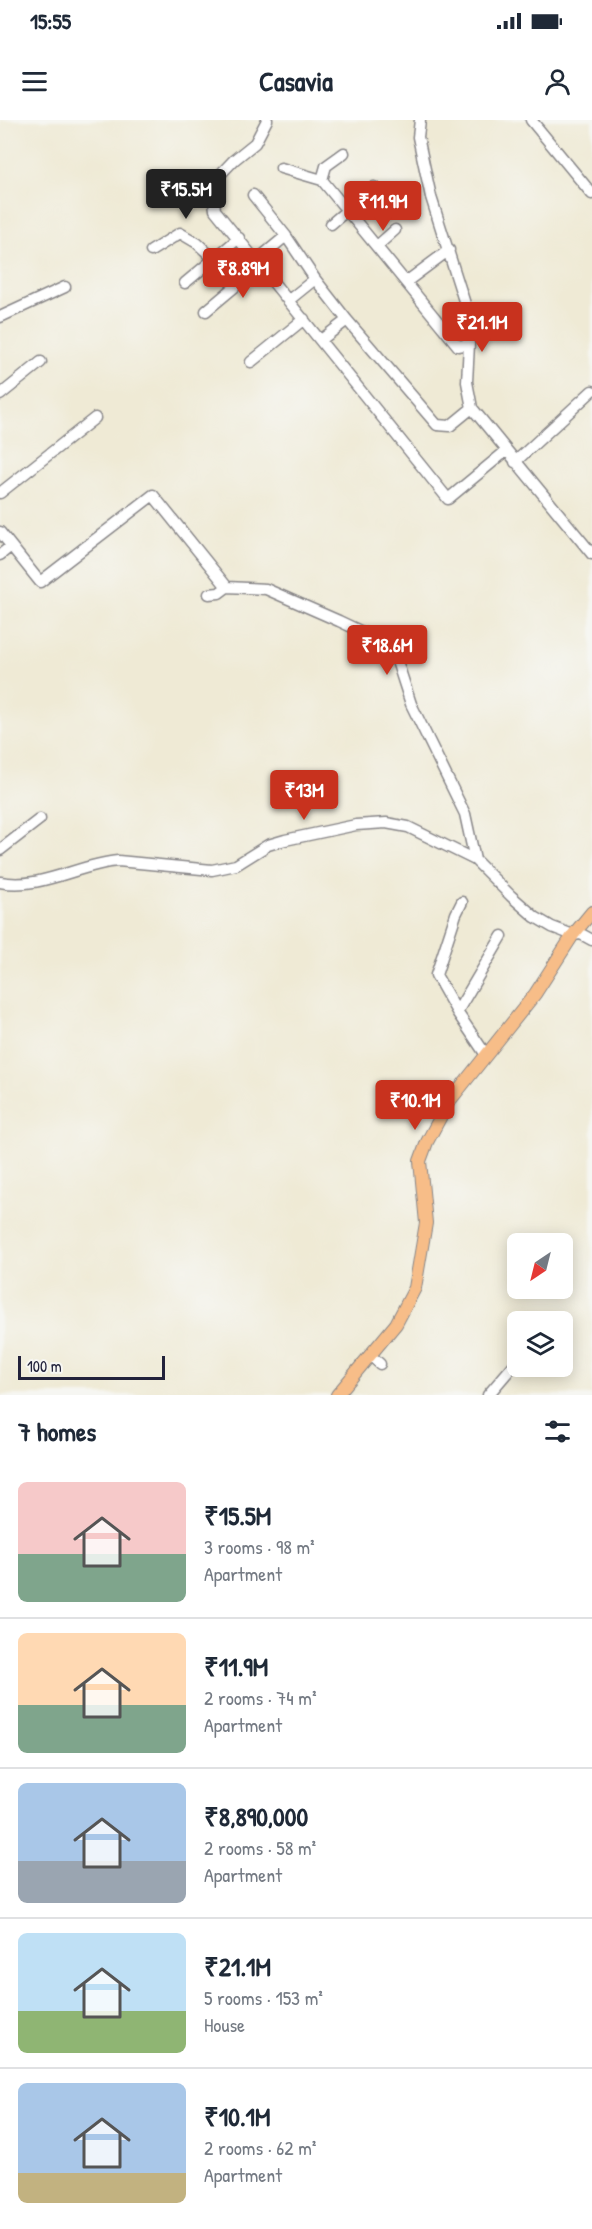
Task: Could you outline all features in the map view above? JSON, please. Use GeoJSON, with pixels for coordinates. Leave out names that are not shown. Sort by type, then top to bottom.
{"type":"FeatureCollection","features":[{"type":"Feature","properties":{"kind":"main road"},"geometry":{"type":"LineString","coordinates":[[337,1395],[396,1324],[415,1288],[426,1223],[420,1168],[424,1149],[448,1103],[535,994],[573,935],[592,912]]}},
{"type":"Feature","properties":{"kind":"street"},"geometry":{"type":"LineString","coordinates":[[267,120],[255,143],[234,160],[212,183],[215,210],[448,499],[506,451]]}},
{"type":"Feature","properties":{"kind":"street"},"geometry":{"type":"LineString","coordinates":[[420,120],[419,148],[431,197],[466,307],[467,382],[472,408],[592,554]]}},
{"type":"Feature","properties":{"kind":"street"},"geometry":{"type":"LineString","coordinates":[[531,120],[592,194]]}},
{"type":"Feature","properties":{"kind":"street"},"geometry":{"type":"LineString","coordinates":[[322,180],[326,166],[344,153]]}},
{"type":"Feature","properties":{"kind":"street"},"geometry":{"type":"LineString","coordinates":[[281,168],[322,180],[458,345],[468,344]]}},
{"type":"Feature","properties":{"kind":"street"},"geometry":{"type":"LineString","coordinates":[[332,224],[374,187]]}},
{"type":"Feature","properties":{"kind":"street"},"geometry":{"type":"LineString","coordinates":[[253,195],[347,320],[437,425],[450,426],[472,408]]}},
{"type":"Feature","properties":{"kind":"street"},"geometry":{"type":"LineString","coordinates":[[377,246],[395,230]]}},
{"type":"Feature","properties":{"kind":"street"},"geometry":{"type":"LineString","coordinates":[[151,251],[180,233],[197,243],[214,259]]}},
{"type":"Feature","properties":{"kind":"street"},"geometry":{"type":"LineString","coordinates":[[206,311],[286,236]]}},
{"type":"Feature","properties":{"kind":"street"},"geometry":{"type":"LineString","coordinates":[[185,283],[239,238]]}},
{"type":"Feature","properties":{"kind":"street"},"geometry":{"type":"LineString","coordinates":[[406,282],[449,250]]}},
{"type":"Feature","properties":{"kind":"street"},"geometry":{"type":"LineString","coordinates":[[289,300],[315,279]]}},
{"type":"Feature","properties":{"kind":"street"},"geometry":{"type":"LineString","coordinates":[[0,317],[65,286]]}},
{"type":"Feature","properties":{"kind":"street"},"geometry":{"type":"LineString","coordinates":[[251,362],[304,319]]}},
{"type":"Feature","properties":{"kind":"street"},"geometry":{"type":"LineString","coordinates":[[321,340],[347,320]]}},
{"type":"Feature","properties":{"kind":"street"},"geometry":{"type":"LineString","coordinates":[[0,395],[41,362]]}},
{"type":"Feature","properties":{"kind":"street"},"geometry":{"type":"LineString","coordinates":[[515,462],[592,391]]}},
{"type":"Feature","properties":{"kind":"street"},"geometry":{"type":"LineString","coordinates":[[0,493],[95,418]]}},
{"type":"Feature","properties":{"kind":"street"},"geometry":{"type":"LineString","coordinates":[[0,532],[40,582],[153,495],[226,587]]}},
{"type":"Feature","properties":{"kind":"street"},"geometry":{"type":"LineString","coordinates":[[0,555],[11,546]]}},
{"type":"Feature","properties":{"kind":"street"},"geometry":{"type":"LineString","coordinates":[[209,594],[219,593],[226,587],[266,589],[377,639],[391,649],[411,704],[465,814],[475,860]]}},
{"type":"Feature","properties":{"kind":"street"},"geometry":{"type":"LineString","coordinates":[[0,850],[40,819]]}},
{"type":"Feature","properties":{"kind":"street"},"geometry":{"type":"LineString","coordinates":[[0,882],[36,881],[67,875],[104,862],[118,861],[212,870],[236,865],[268,845],[356,825],[386,823],[408,826],[475,860],[535,917],[573,935],[581,934],[592,940]]}},
{"type":"Feature","properties":{"kind":"street"},"geometry":{"type":"LineString","coordinates":[[462,902],[436,975],[457,1012],[486,1055]]}},
{"type":"Feature","properties":{"kind":"street"},"geometry":{"type":"LineString","coordinates":[[457,1012],[502,936]]}},
{"type":"Feature","properties":{"kind":"street"},"geometry":{"type":"LineString","coordinates":[[370,1355],[380,1364]]}},
{"type":"Feature","properties":{"kind":"street"},"geometry":{"type":"LineString","coordinates":[[488,1395],[507,1373]]}}]}
